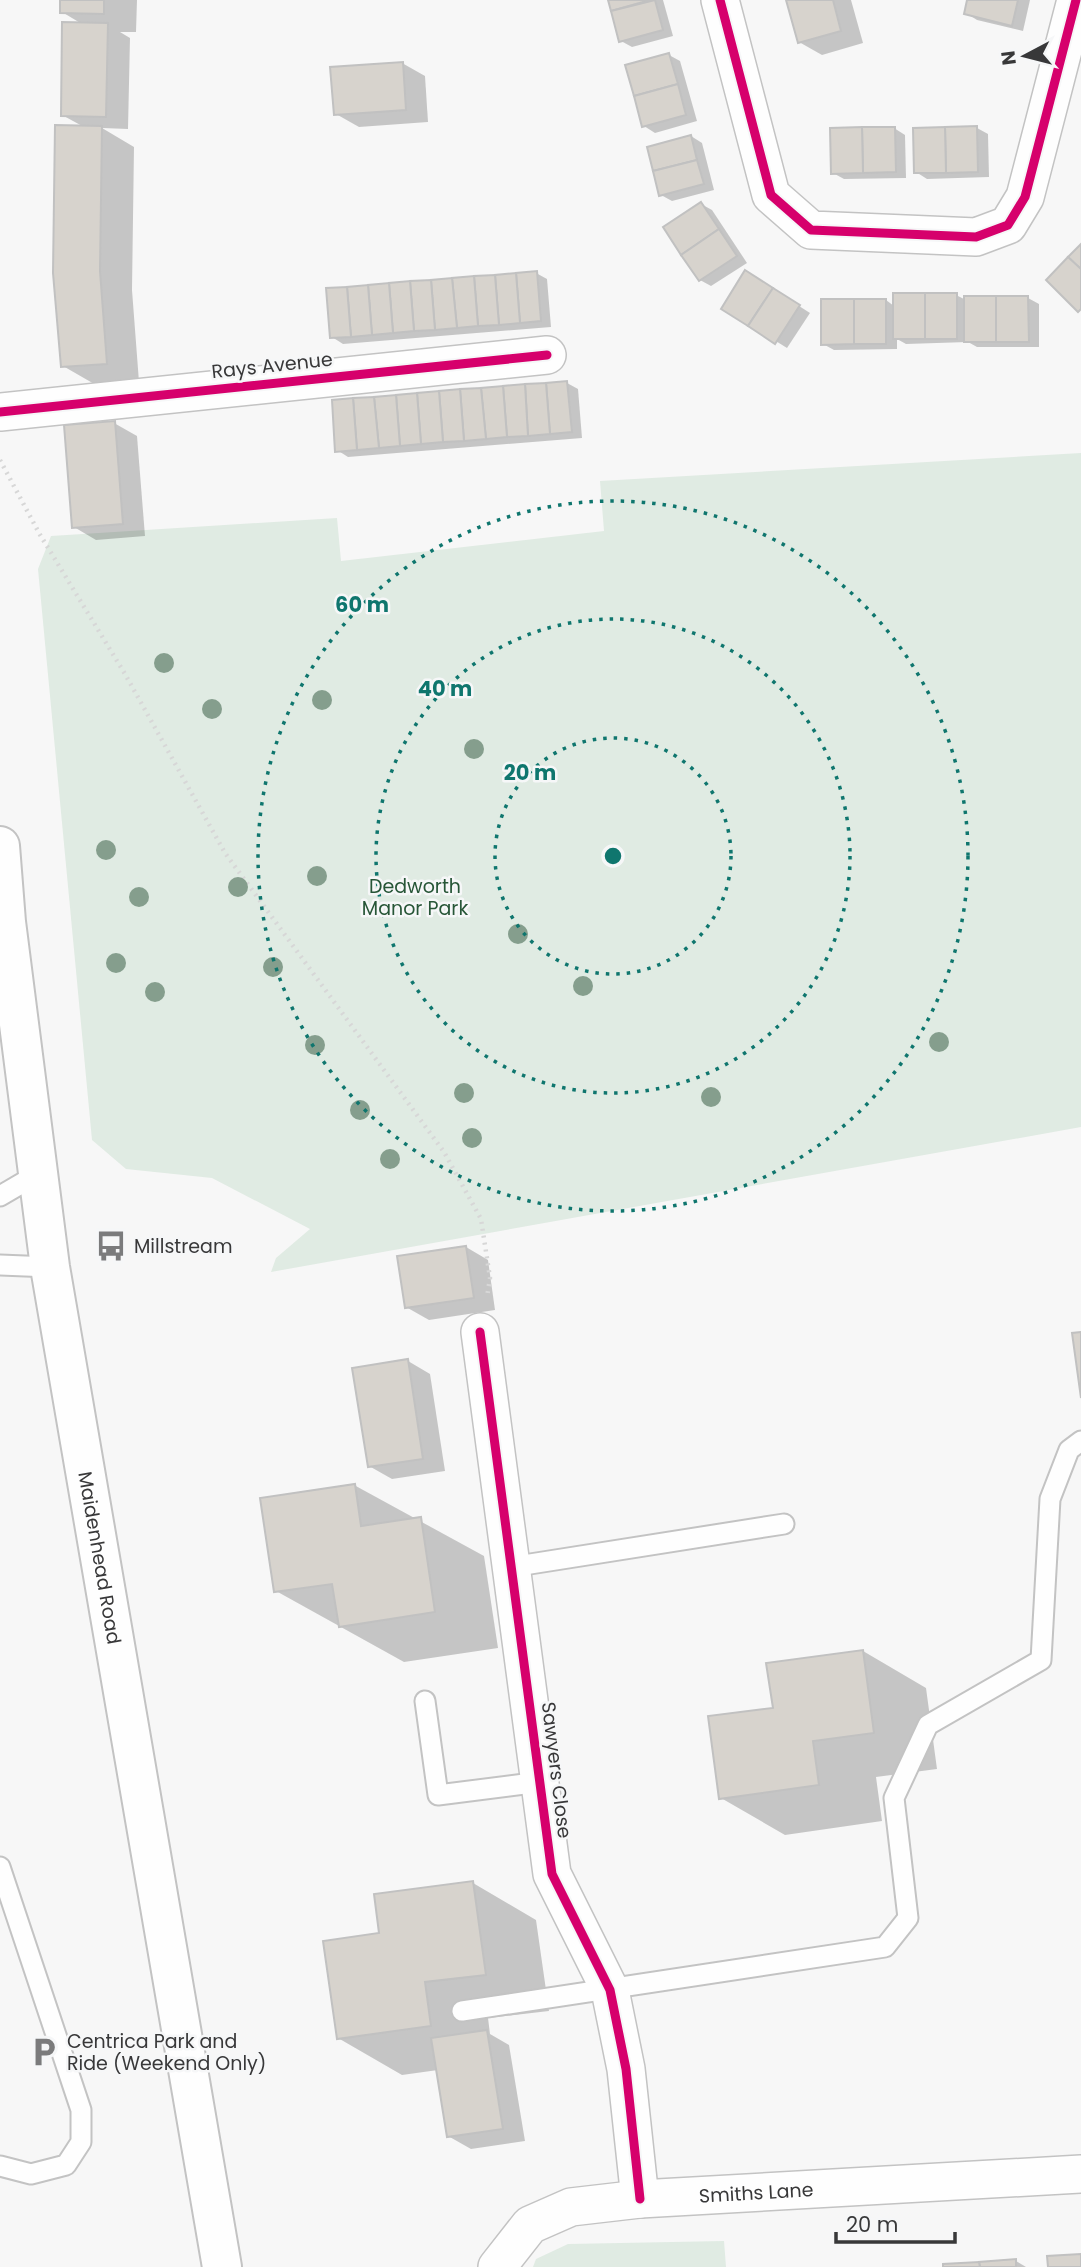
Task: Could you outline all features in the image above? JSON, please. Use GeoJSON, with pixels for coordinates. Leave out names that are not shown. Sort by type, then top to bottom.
{"type":"FeatureCollection","features":[{"type":"Feature","properties":{"kind":"main road","name":"Maidenhead Road"},"geometry":{"type":"LineString","coordinates":[[0,846],[36,1175],[50,1267],[222,2267]]}},
{"type":"Feature","properties":{"kind":"street"},"geometry":{"type":"LineString","coordinates":[[720,0],[771,195],[811,230],[976,237],[1007,225],[1025,197],[1076,0]]}},
{"type":"Feature","properties":{"kind":"street","name":"Rays Avenue"},"geometry":{"type":"LineString","coordinates":[[0,412],[547,355]]}},
{"type":"Feature","properties":{"kind":"street","name":"Sawyers Close"},"geometry":{"type":"LineString","coordinates":[[481,1332],[552,1874],[610,1990],[626,2069],[640,2199]]}},
{"type":"Feature","properties":{"kind":"street","name":"Smiths Lane"},"geometry":{"type":"LineString","coordinates":[[497,2267],[530,2225],[571,2207],[640,2199],[1081,2174]]}},
{"type":"Feature","properties":{"kind":"lane"},"geometry":{"type":"LineString","coordinates":[[0,1196],[36,1175]]}},
{"type":"Feature","properties":{"kind":"lane"},"geometry":{"type":"LineString","coordinates":[[0,1265],[50,1267]]}},
{"type":"Feature","properties":{"kind":"lane"},"geometry":{"type":"LineString","coordinates":[[462,2011],[885,1947],[908,1918],[894,1798],[928,1725],[1041,1660],[1050,1499],[1069,1450],[1081,1441]]}},
{"type":"Feature","properties":{"kind":"lane"},"geometry":{"type":"LineString","coordinates":[[511,1567],[784,1524]]}},
{"type":"Feature","properties":{"kind":"lane"},"geometry":{"type":"LineString","coordinates":[[425,1701],[438,1795],[540,1782]]}},
{"type":"Feature","properties":{"kind":"lane"},"geometry":{"type":"LineString","coordinates":[[0,1867],[81,2110],[81,2142],[66,2165],[31,2174],[0,2166]]}},
{"type":"Feature","properties":{"kind":"path"},"geometry":{"type":"LineString","coordinates":[[0,460],[39,533],[125,674],[225,853],[444,1152],[481,1219],[490,1278],[481,1332]]}},
{"type":"Feature","properties":{"kind":"green space","name":"Dedworth Manor Park"},"geometry":{"type":"Polygon","coordinates":[[[1081,453],[1081,1127],[271,1272],[276,1258],[310,1229],[212,1178],[126,1169],[92,1140],[38,569],[51,536],[337,518],[341,561],[604,531],[600,481],[1081,453]]]}},
{"type":"Feature","properties":{"kind":"green space"},"geometry":{"type":"Polygon","coordinates":[[[724,2241],[726,2267],[533,2267],[536,2259],[568,2244],[724,2241]]]}},
{"type":"Feature","properties":{"kind":"building"},"geometry":{"type":"Polygon","coordinates":[[[60,0],[104,0],[104,14],[60,13],[60,0]]]}},
{"type":"Feature","properties":{"kind":"building"},"geometry":{"type":"Polygon","coordinates":[[[608,0],[650,0],[611,11],[608,0]]]}},
{"type":"Feature","properties":{"kind":"building"},"geometry":{"type":"Polygon","coordinates":[[[655,0],[663,30],[619,42],[611,11],[655,0]]]}},
{"type":"Feature","properties":{"kind":"building"},"geometry":{"type":"Polygon","coordinates":[[[786,0],[833,0],[841,31],[798,43],[786,0]]]}},
{"type":"Feature","properties":{"kind":"building"},"geometry":{"type":"Polygon","coordinates":[[[967,0],[1018,0],[1012,26],[964,14],[967,0]]]}},
{"type":"Feature","properties":{"kind":"building"},"geometry":{"type":"Polygon","coordinates":[[[62,22],[108,23],[106,117],[61,116],[62,22]]]}},
{"type":"Feature","properties":{"kind":"building"},"geometry":{"type":"Polygon","coordinates":[[[669,53],[678,84],[634,96],[625,65],[669,53]]]}},
{"type":"Feature","properties":{"kind":"building"},"geometry":{"type":"Polygon","coordinates":[[[403,62],[406,110],[334,115],[330,67],[403,62]]]}},
{"type":"Feature","properties":{"kind":"building"},"geometry":{"type":"Polygon","coordinates":[[[678,84],[686,115],[642,127],[634,96],[678,84]]]}},
{"type":"Feature","properties":{"kind":"building"},"geometry":{"type":"Polygon","coordinates":[[[55,125],[102,126],[100,271],[107,364],[61,367],[53,273],[55,125]]]}},
{"type":"Feature","properties":{"kind":"building"},"geometry":{"type":"Polygon","coordinates":[[[977,126],[978,172],[946,173],[945,127],[977,126]]]}},
{"type":"Feature","properties":{"kind":"building"},"geometry":{"type":"Polygon","coordinates":[[[862,127],[895,127],[896,172],[863,173],[862,127]]]}},
{"type":"Feature","properties":{"kind":"building"},"geometry":{"type":"Polygon","coordinates":[[[862,127],[863,173],[831,174],[830,128],[862,127]]]}},
{"type":"Feature","properties":{"kind":"building"},"geometry":{"type":"Polygon","coordinates":[[[945,127],[946,173],[914,173],[913,128],[945,127]]]}},
{"type":"Feature","properties":{"kind":"building"},"geometry":{"type":"Polygon","coordinates":[[[691,135],[697,160],[653,171],[647,147],[691,135]]]}},
{"type":"Feature","properties":{"kind":"building"},"geometry":{"type":"Polygon","coordinates":[[[697,160],[704,184],[659,196],[653,171],[697,160]]]}},
{"type":"Feature","properties":{"kind":"building"},"geometry":{"type":"Polygon","coordinates":[[[701,202],[719,229],[681,255],[663,227],[701,202]]]}},
{"type":"Feature","properties":{"kind":"building"},"geometry":{"type":"Polygon","coordinates":[[[719,229],[737,256],[699,281],[681,255],[719,229]]]}},
{"type":"Feature","properties":{"kind":"building"},"geometry":{"type":"Polygon","coordinates":[[[1081,244],[1081,269],[1068,257],[1081,244]]]}},
{"type":"Feature","properties":{"kind":"building"},"geometry":{"type":"Polygon","coordinates":[[[1068,257],[1081,269],[1081,309],[1078,312],[1046,280],[1068,257]]]}},
{"type":"Feature","properties":{"kind":"building"},"geometry":{"type":"Polygon","coordinates":[[[745,270],[773,288],[748,326],[721,309],[745,270]]]}},
{"type":"Feature","properties":{"kind":"building"},"geometry":{"type":"Polygon","coordinates":[[[537,271],[541,321],[520,323],[516,273],[537,271]]]}},
{"type":"Feature","properties":{"kind":"building"},"geometry":{"type":"Polygon","coordinates":[[[516,273],[520,323],[499,325],[495,275],[516,273]]]}},
{"type":"Feature","properties":{"kind":"building"},"geometry":{"type":"Polygon","coordinates":[[[495,275],[499,325],[478,326],[474,276],[495,275]]]}},
{"type":"Feature","properties":{"kind":"building"},"geometry":{"type":"Polygon","coordinates":[[[474,276],[478,326],[457,328],[452,278],[474,276]]]}},
{"type":"Feature","properties":{"kind":"building"},"geometry":{"type":"Polygon","coordinates":[[[452,278],[457,328],[435,330],[431,280],[452,278]]]}},
{"type":"Feature","properties":{"kind":"building"},"geometry":{"type":"Polygon","coordinates":[[[431,280],[435,330],[414,331],[410,281],[431,280]]]}},
{"type":"Feature","properties":{"kind":"building"},"geometry":{"type":"Polygon","coordinates":[[[410,281],[414,331],[393,333],[389,283],[410,281]]]}},
{"type":"Feature","properties":{"kind":"building"},"geometry":{"type":"Polygon","coordinates":[[[389,283],[393,333],[372,335],[368,285],[389,283]]]}},
{"type":"Feature","properties":{"kind":"building"},"geometry":{"type":"Polygon","coordinates":[[[368,285],[372,335],[351,337],[347,287],[368,285]]]}},
{"type":"Feature","properties":{"kind":"building"},"geometry":{"type":"Polygon","coordinates":[[[347,287],[351,337],[330,338],[326,288],[347,287]]]}},
{"type":"Feature","properties":{"kind":"building"},"geometry":{"type":"Polygon","coordinates":[[[773,288],[800,305],[775,344],[748,326],[773,288]]]}},
{"type":"Feature","properties":{"kind":"building"},"geometry":{"type":"Polygon","coordinates":[[[893,293],[925,293],[925,339],[893,339],[893,293]]]}},
{"type":"Feature","properties":{"kind":"building"},"geometry":{"type":"Polygon","coordinates":[[[925,293],[957,293],[957,339],[925,339],[925,293]]]}},
{"type":"Feature","properties":{"kind":"building"},"geometry":{"type":"Polygon","coordinates":[[[964,296],[996,296],[996,342],[964,342],[964,296]]]}},
{"type":"Feature","properties":{"kind":"building"},"geometry":{"type":"Polygon","coordinates":[[[996,296],[1028,296],[1029,342],[996,342],[996,296]]]}},
{"type":"Feature","properties":{"kind":"building"},"geometry":{"type":"Polygon","coordinates":[[[821,299],[854,299],[854,344],[821,345],[821,299]]]}},
{"type":"Feature","properties":{"kind":"building"},"geometry":{"type":"Polygon","coordinates":[[[854,299],[886,299],[886,344],[854,344],[854,299]]]}},
{"type":"Feature","properties":{"kind":"building"},"geometry":{"type":"Polygon","coordinates":[[[567,381],[572,432],[550,434],[546,383],[567,381]]]}},
{"type":"Feature","properties":{"kind":"building"},"geometry":{"type":"Polygon","coordinates":[[[546,383],[550,434],[528,436],[525,384],[546,383]]]}},
{"type":"Feature","properties":{"kind":"building"},"geometry":{"type":"Polygon","coordinates":[[[525,384],[528,436],[507,437],[503,386],[525,384]]]}},
{"type":"Feature","properties":{"kind":"building"},"geometry":{"type":"Polygon","coordinates":[[[503,386],[507,437],[486,439],[481,388],[503,386]]]}},
{"type":"Feature","properties":{"kind":"building"},"geometry":{"type":"Polygon","coordinates":[[[481,388],[486,439],[464,441],[460,389],[481,388]]]}},
{"type":"Feature","properties":{"kind":"building"},"geometry":{"type":"Polygon","coordinates":[[[460,389],[464,441],[443,442],[439,391],[460,389]]]}},
{"type":"Feature","properties":{"kind":"building"},"geometry":{"type":"Polygon","coordinates":[[[439,391],[443,442],[421,444],[417,393],[439,391]]]}},
{"type":"Feature","properties":{"kind":"building"},"geometry":{"type":"Polygon","coordinates":[[[417,393],[421,444],[400,446],[396,395],[417,393]]]}},
{"type":"Feature","properties":{"kind":"building"},"geometry":{"type":"Polygon","coordinates":[[[396,395],[400,446],[379,448],[374,397],[396,395]]]}},
{"type":"Feature","properties":{"kind":"building"},"geometry":{"type":"Polygon","coordinates":[[[374,397],[379,448],[357,450],[353,398],[374,397]]]}},
{"type":"Feature","properties":{"kind":"building"},"geometry":{"type":"Polygon","coordinates":[[[353,398],[357,450],[335,452],[332,400],[353,398]]]}},
{"type":"Feature","properties":{"kind":"building"},"geometry":{"type":"Polygon","coordinates":[[[115,421],[123,524],[72,528],[64,425],[115,421]]]}},
{"type":"Feature","properties":{"kind":"building"},"geometry":{"type":"Polygon","coordinates":[[[466,1246],[474,1298],[405,1308],[397,1256],[466,1246]]]}},
{"type":"Feature","properties":{"kind":"building"},"geometry":{"type":"Polygon","coordinates":[[[1081,1332],[1081,1398],[1072,1333],[1081,1332]]]}},
{"type":"Feature","properties":{"kind":"building"},"geometry":{"type":"Polygon","coordinates":[[[408,1359],[423,1459],[368,1467],[352,1368],[408,1359]]]}},
{"type":"Feature","properties":{"kind":"building"},"geometry":{"type":"Polygon","coordinates":[[[355,1484],[361,1526],[421,1517],[435,1612],[339,1627],[332,1584],[274,1592],[260,1498],[355,1484]]]}},
{"type":"Feature","properties":{"kind":"building"},"geometry":{"type":"Polygon","coordinates":[[[863,1650],[874,1733],[813,1741],[819,1785],[719,1799],[708,1716],[773,1708],[766,1663],[863,1650]]]}},
{"type":"Feature","properties":{"kind":"building"},"geometry":{"type":"Polygon","coordinates":[[[473,1881],[486,1975],[425,1982],[431,2026],[337,2039],[323,1941],[379,1933],[374,1894],[473,1881]]]}},
{"type":"Feature","properties":{"kind":"building"},"geometry":{"type":"Polygon","coordinates":[[[487,2030],[503,2129],[447,2137],[431,2038],[487,2030]]]}},
{"type":"Feature","properties":{"kind":"building"},"geometry":{"type":"Polygon","coordinates":[[[1081,2254],[1081,2267],[1048,2267],[1047,2256],[1081,2254]]]}},
{"type":"Feature","properties":{"kind":"building"},"geometry":{"type":"Polygon","coordinates":[[[1016,2259],[1016,2267],[980,2267],[979,2262],[1016,2259]]]}},
{"type":"Feature","properties":{"kind":"building"},"geometry":{"type":"Polygon","coordinates":[[[979,2262],[980,2267],[943,2267],[943,2264],[979,2262]]]}},
{"type":"Feature","properties":{"kind":"cycle path"},"geometry":{"type":"LineString","coordinates":[[720,0],[771,195],[811,230],[976,237],[1008,225],[1025,197],[1076,0]]}},
{"type":"Feature","properties":{"kind":"cycle path"},"geometry":{"type":"LineString","coordinates":[[0,412],[547,355]]}},
{"type":"Feature","properties":{"kind":"cycle path"},"geometry":{"type":"LineString","coordinates":[[480,1332],[552,1874],[610,1990],[626,2069],[640,2199]]}},
{"type":"Feature","properties":{"kind":"place","name":"Millstream"},"geometry":{"type":"Point","coordinates":[111,1246]}},
{"type":"Feature","properties":{"kind":"place","name":"Centrica Park and Ride (Weekend Only)"},"geometry":{"type":"Point","coordinates":[44,2052]}}]}
